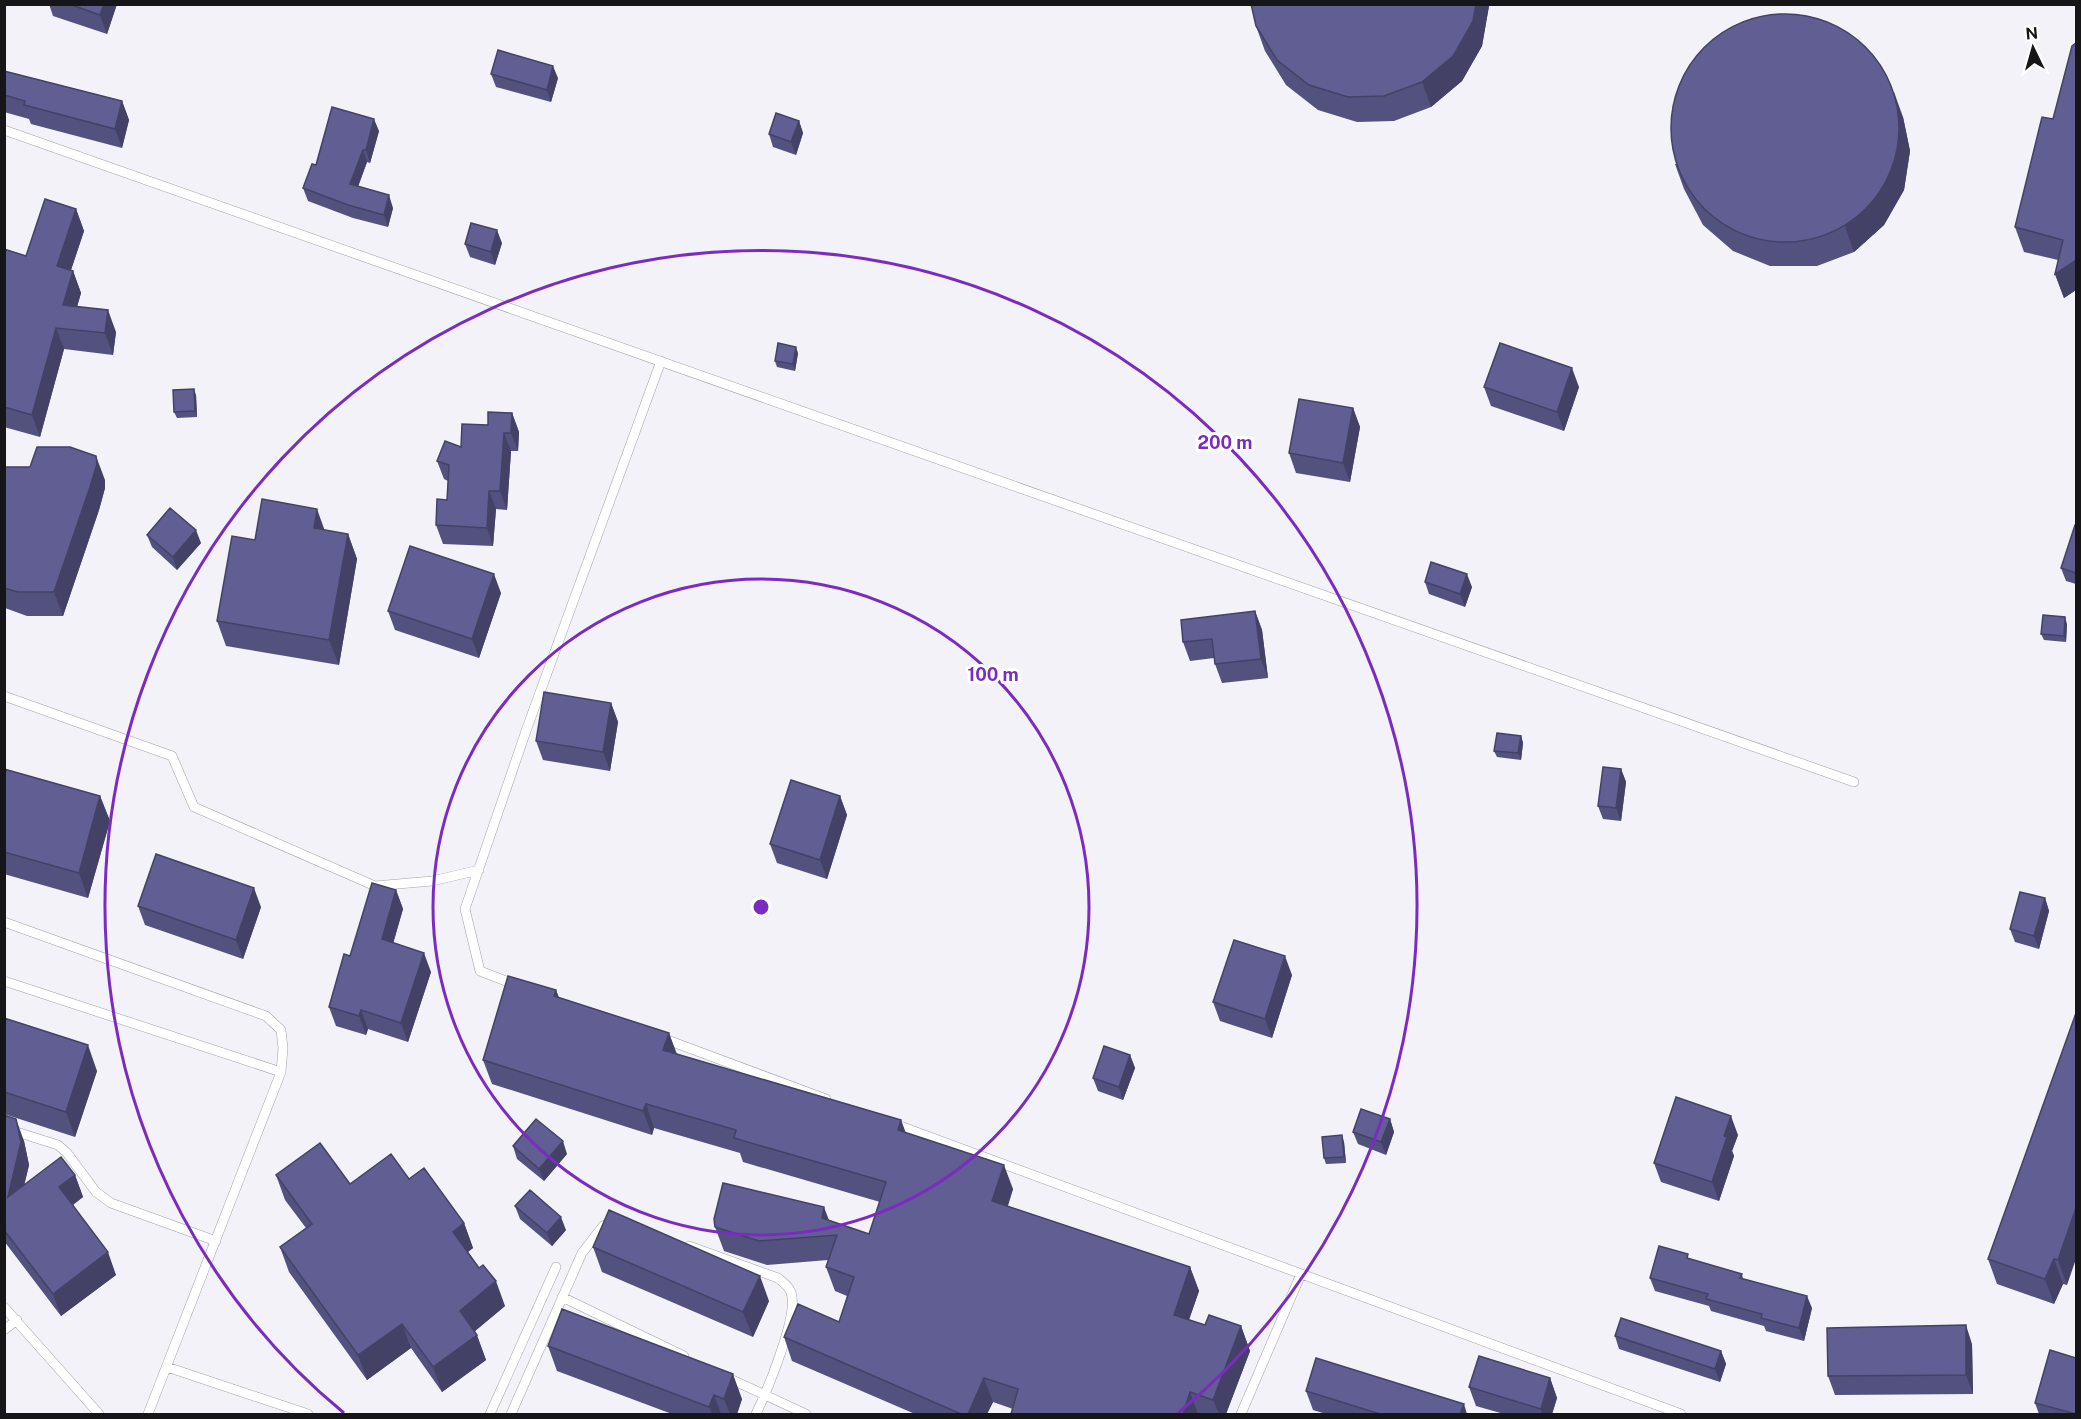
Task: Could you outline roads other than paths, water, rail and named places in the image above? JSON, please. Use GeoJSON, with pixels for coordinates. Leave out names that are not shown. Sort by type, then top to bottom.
{"type":"FeatureCollection","features":[{"type":"Feature","properties":{"kind":"lane"},"geometry":{"type":"LineString","coordinates":[[4,130],[1854,782]]}},
{"type":"Feature","properties":{"kind":"lane"},"geometry":{"type":"LineString","coordinates":[[525,988],[480,971],[465,909],[527,728],[661,361]]}},
{"type":"Feature","properties":{"kind":"lane"},"geometry":{"type":"LineString","coordinates":[[4,696],[172,756],[194,807],[375,886],[432,881],[478,870]]}},
{"type":"Feature","properties":{"kind":"lane"},"geometry":{"type":"LineString","coordinates":[[4,922],[266,1016],[281,1030],[283,1048],[281,1072],[148,1414]]}},
{"type":"Feature","properties":{"kind":"lane"},"geometry":{"type":"LineString","coordinates":[[4,981],[281,1072]]}},
{"type":"Feature","properties":{"kind":"lane"},"geometry":{"type":"LineString","coordinates":[[657,1037],[834,1102]]}},
{"type":"Feature","properties":{"kind":"lane"},"geometry":{"type":"LineString","coordinates":[[879,1118],[1681,1414]]}},
{"type":"Feature","properties":{"kind":"lane"},"geometry":{"type":"LineString","coordinates":[[4,1128],[58,1145],[67,1153],[96,1192],[111,1203],[216,1241]]}},
{"type":"Feature","properties":{"kind":"lane"},"geometry":{"type":"LineString","coordinates":[[511,1414],[582,1253],[603,1226],[614,1222]]}},
{"type":"Feature","properties":{"kind":"lane"},"geometry":{"type":"LineString","coordinates":[[677,1241],[778,1278],[787,1285],[791,1292],[793,1315],[765,1396],[756,1414]]}},
{"type":"Feature","properties":{"kind":"lane"},"geometry":{"type":"LineString","coordinates":[[490,1414],[556,1267]]}},
{"type":"Feature","properties":{"kind":"lane"},"geometry":{"type":"LineString","coordinates":[[1240,1414],[1301,1274]]}},
{"type":"Feature","properties":{"kind":"lane"},"geometry":{"type":"LineString","coordinates":[[562,1297],[690,1359]]}},
{"type":"Feature","properties":{"kind":"lane"},"geometry":{"type":"LineString","coordinates":[[4,1307],[99,1414]]}},
{"type":"Feature","properties":{"kind":"lane"},"geometry":{"type":"LineString","coordinates":[[4,1330],[17,1320]]}},
{"type":"Feature","properties":{"kind":"lane"},"geometry":{"type":"LineString","coordinates":[[167,1367],[308,1414]]}},
{"type":"Feature","properties":{"kind":"lane"},"geometry":{"type":"LineString","coordinates":[[712,1370],[806,1414]]}}]}
